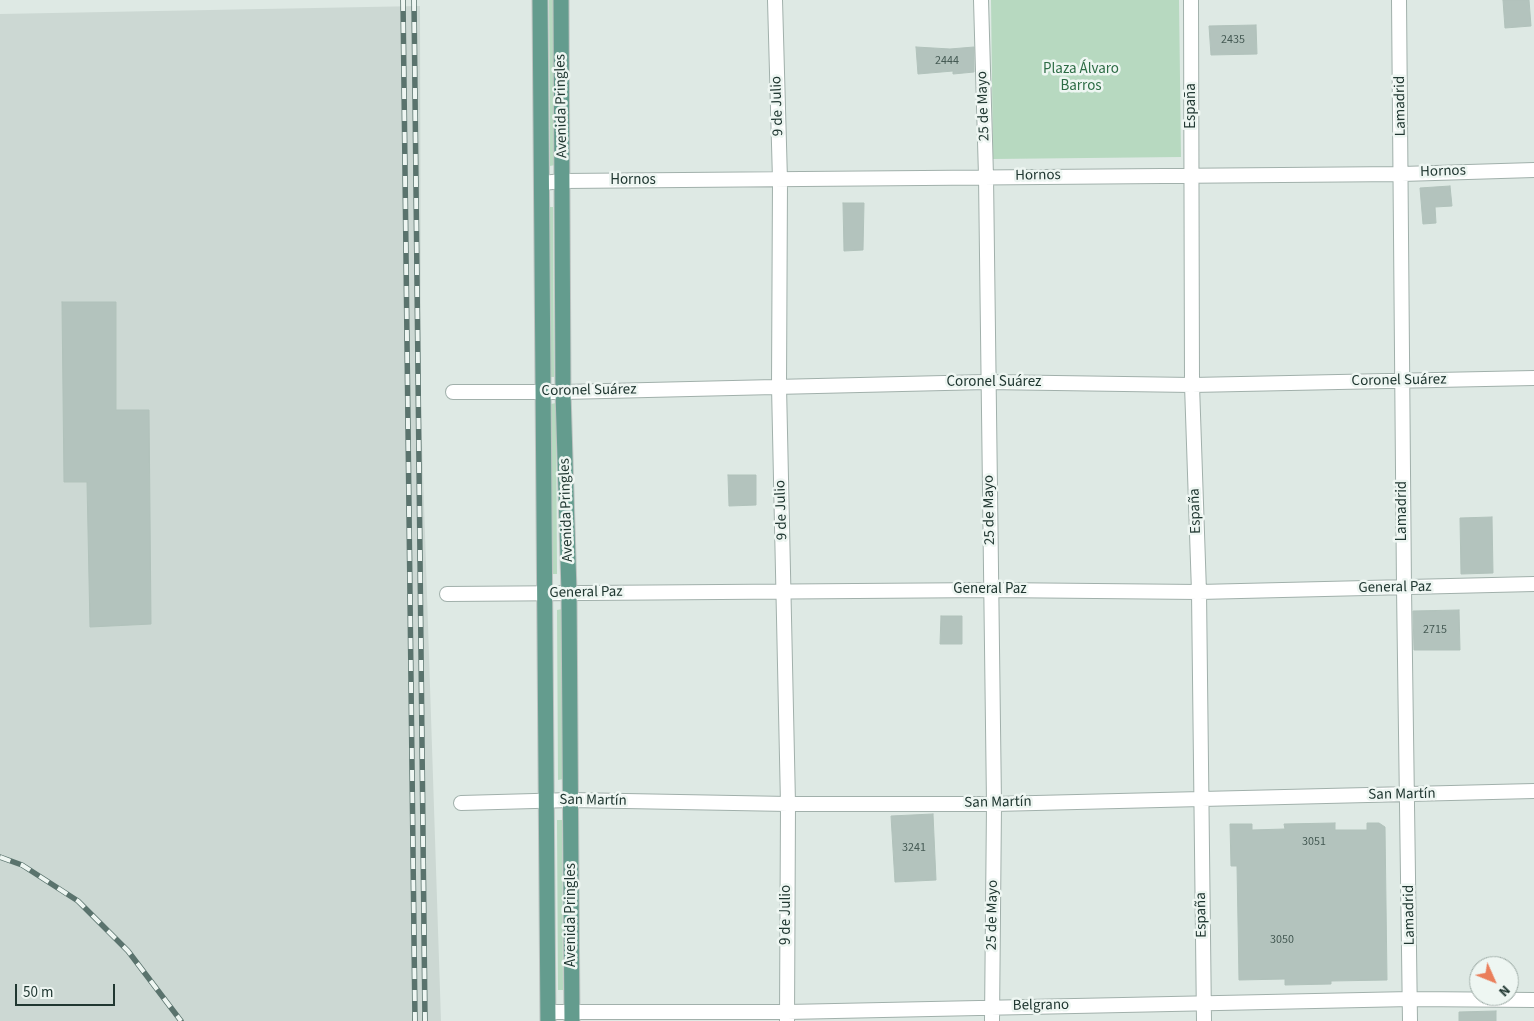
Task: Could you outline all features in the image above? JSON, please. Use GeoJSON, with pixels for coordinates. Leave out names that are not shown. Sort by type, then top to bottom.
{"type":"FeatureCollection","features":[{"type":"Feature","properties":{"kind":"main road","name":"Avenida Pringles"},"geometry":{"type":"LineString","coordinates":[[540,0],[548,1017]]}},
{"type":"Feature","properties":{"kind":"main road","name":"Avenida Pringles"},"geometry":{"type":"LineString","coordinates":[[561,0],[563,392],[569,592],[572,1017]]}},
{"type":"Feature","properties":{"kind":"street","name":"9 de Julio"},"geometry":{"type":"LineString","coordinates":[[775,0],[780,180],[779,386],[788,804],[787,1017]]}},
{"type":"Feature","properties":{"kind":"street","name":"25 de Mayo"},"geometry":{"type":"LineString","coordinates":[[981,0],[986,176],[987,382],[992,590],[994,804],[991,1014]]}},
{"type":"Feature","properties":{"kind":"street","name":"España"},"geometry":{"type":"LineString","coordinates":[[1191,0],[1193,176],[1192,385],[1199,592],[1204,1021]]}},
{"type":"Feature","properties":{"kind":"street","name":"Lamadrid"},"geometry":{"type":"LineString","coordinates":[[1399,0],[1410,1021]]}},
{"type":"Feature","properties":{"kind":"street","name":"Hornos"},"geometry":{"type":"LineString","coordinates":[[542,183],[563,181],[780,180],[986,176],[1402,174],[1534,170]]}},
{"type":"Feature","properties":{"kind":"street","name":"Coronel Suárez"},"geometry":{"type":"LineString","coordinates":[[453,392],[563,392],[987,382],[1192,385],[1534,378]]}},
{"type":"Feature","properties":{"kind":"street","name":"General Paz"},"geometry":{"type":"LineString","coordinates":[[447,594],[992,590],[1199,592],[1534,584]]}},
{"type":"Feature","properties":{"kind":"street","name":"San Martín"},"geometry":{"type":"LineString","coordinates":[[461,803],[571,800],[788,804],[994,804],[1534,792]]}},
{"type":"Feature","properties":{"kind":"street","name":"Belgrano"},"geometry":{"type":"LineString","coordinates":[[548,1017],[787,1017],[991,1014],[1204,1003],[1411,999],[1534,1000]]}},
{"type":"Feature","properties":{"kind":"shaded area"},"geometry":{"type":"Polygon","coordinates":[[[420,6],[421,412],[441,1021],[0,1021],[0,14],[420,6]]]}},
{"type":"Feature","properties":{"kind":"green space"},"geometry":{"type":"Polygon","coordinates":[[[549,0],[554,0],[555,165],[550,166],[549,0]]]}},
{"type":"Feature","properties":{"kind":"green space","name":"Plaza Álvaro Barros"},"geometry":{"type":"Polygon","coordinates":[[[991,0],[1179,0],[1181,157],[993,159],[991,0]]]}},
{"type":"Feature","properties":{"kind":"green space"},"geometry":{"type":"Polygon","coordinates":[[[548,207],[553,207],[554,377],[549,377],[548,207]]]}},
{"type":"Feature","properties":{"kind":"green space"},"geometry":{"type":"Polygon","coordinates":[[[556,403],[557,574],[552,574],[551,404],[556,403]]]}},
{"type":"Feature","properties":{"kind":"green space"},"geometry":{"type":"Polygon","coordinates":[[[562,609],[563,779],[558,780],[557,610],[562,609]]]}},
{"type":"Feature","properties":{"kind":"green space"},"geometry":{"type":"Polygon","coordinates":[[[557,820],[562,820],[563,990],[558,990],[557,820]]]}},
{"type":"Feature","properties":{"kind":"building"},"geometry":{"type":"Polygon","coordinates":[[[1503,0],[1529,0],[1531,26],[1505,28],[1503,0]]]}},
{"type":"Feature","properties":{"kind":"building"},"geometry":{"type":"Polygon","coordinates":[[[1256,25],[1257,54],[1211,55],[1209,26],[1256,25]]]}},
{"type":"Feature","properties":{"kind":"building"},"geometry":{"type":"Polygon","coordinates":[[[916,47],[950,49],[974,47],[974,72],[953,74],[953,71],[918,74],[916,47]]]}},
{"type":"Feature","properties":{"kind":"building"},"geometry":{"type":"Polygon","coordinates":[[[1450,186],[1452,206],[1435,207],[1436,223],[1423,224],[1420,188],[1450,186]]]}},
{"type":"Feature","properties":{"kind":"building"},"geometry":{"type":"Polygon","coordinates":[[[843,203],[864,203],[863,250],[844,251],[843,203]]]}},
{"type":"Feature","properties":{"kind":"building"},"geometry":{"type":"Polygon","coordinates":[[[62,302],[116,302],[116,410],[149,410],[151,624],[90,627],[87,482],[64,482],[62,302]]]}},
{"type":"Feature","properties":{"kind":"building"},"geometry":{"type":"Polygon","coordinates":[[[728,475],[756,475],[756,505],[729,506],[728,475]]]}},
{"type":"Feature","properties":{"kind":"building"},"geometry":{"type":"Polygon","coordinates":[[[1492,517],[1493,573],[1461,574],[1460,518],[1492,517]]]}},
{"type":"Feature","properties":{"kind":"building"},"geometry":{"type":"Polygon","coordinates":[[[1459,610],[1460,650],[1414,650],[1413,611],[1459,610]]]}},
{"type":"Feature","properties":{"kind":"building"},"geometry":{"type":"Polygon","coordinates":[[[941,616],[962,616],[962,644],[940,644],[941,616]]]}},
{"type":"Feature","properties":{"kind":"building"},"geometry":{"type":"Polygon","coordinates":[[[933,814],[936,880],[895,882],[891,816],[933,814]]]}},
{"type":"Feature","properties":{"kind":"building"},"geometry":{"type":"Polygon","coordinates":[[[1335,823],[1335,830],[1367,830],[1367,823],[1379,823],[1385,827],[1387,980],[1331,981],[1331,984],[1285,985],[1285,979],[1239,980],[1237,866],[1231,866],[1230,824],[1252,824],[1252,830],[1285,829],[1284,824],[1335,823]]]}},
{"type":"Feature","properties":{"kind":"building"},"geometry":{"type":"Polygon","coordinates":[[[1496,1011],[1496,1021],[1459,1021],[1459,1012],[1496,1011]]]}},
{"type":"Feature","properties":{"kind":"railway"},"geometry":{"type":"LineString","coordinates":[[403,0],[415,1021]]}},
{"type":"Feature","properties":{"kind":"railway"},"geometry":{"type":"LineString","coordinates":[[414,0],[425,1021]]}},
{"type":"Feature","properties":{"kind":"railway"},"geometry":{"type":"LineString","coordinates":[[0,857],[22,865],[78,901],[128,951],[181,1021]]}}]}
